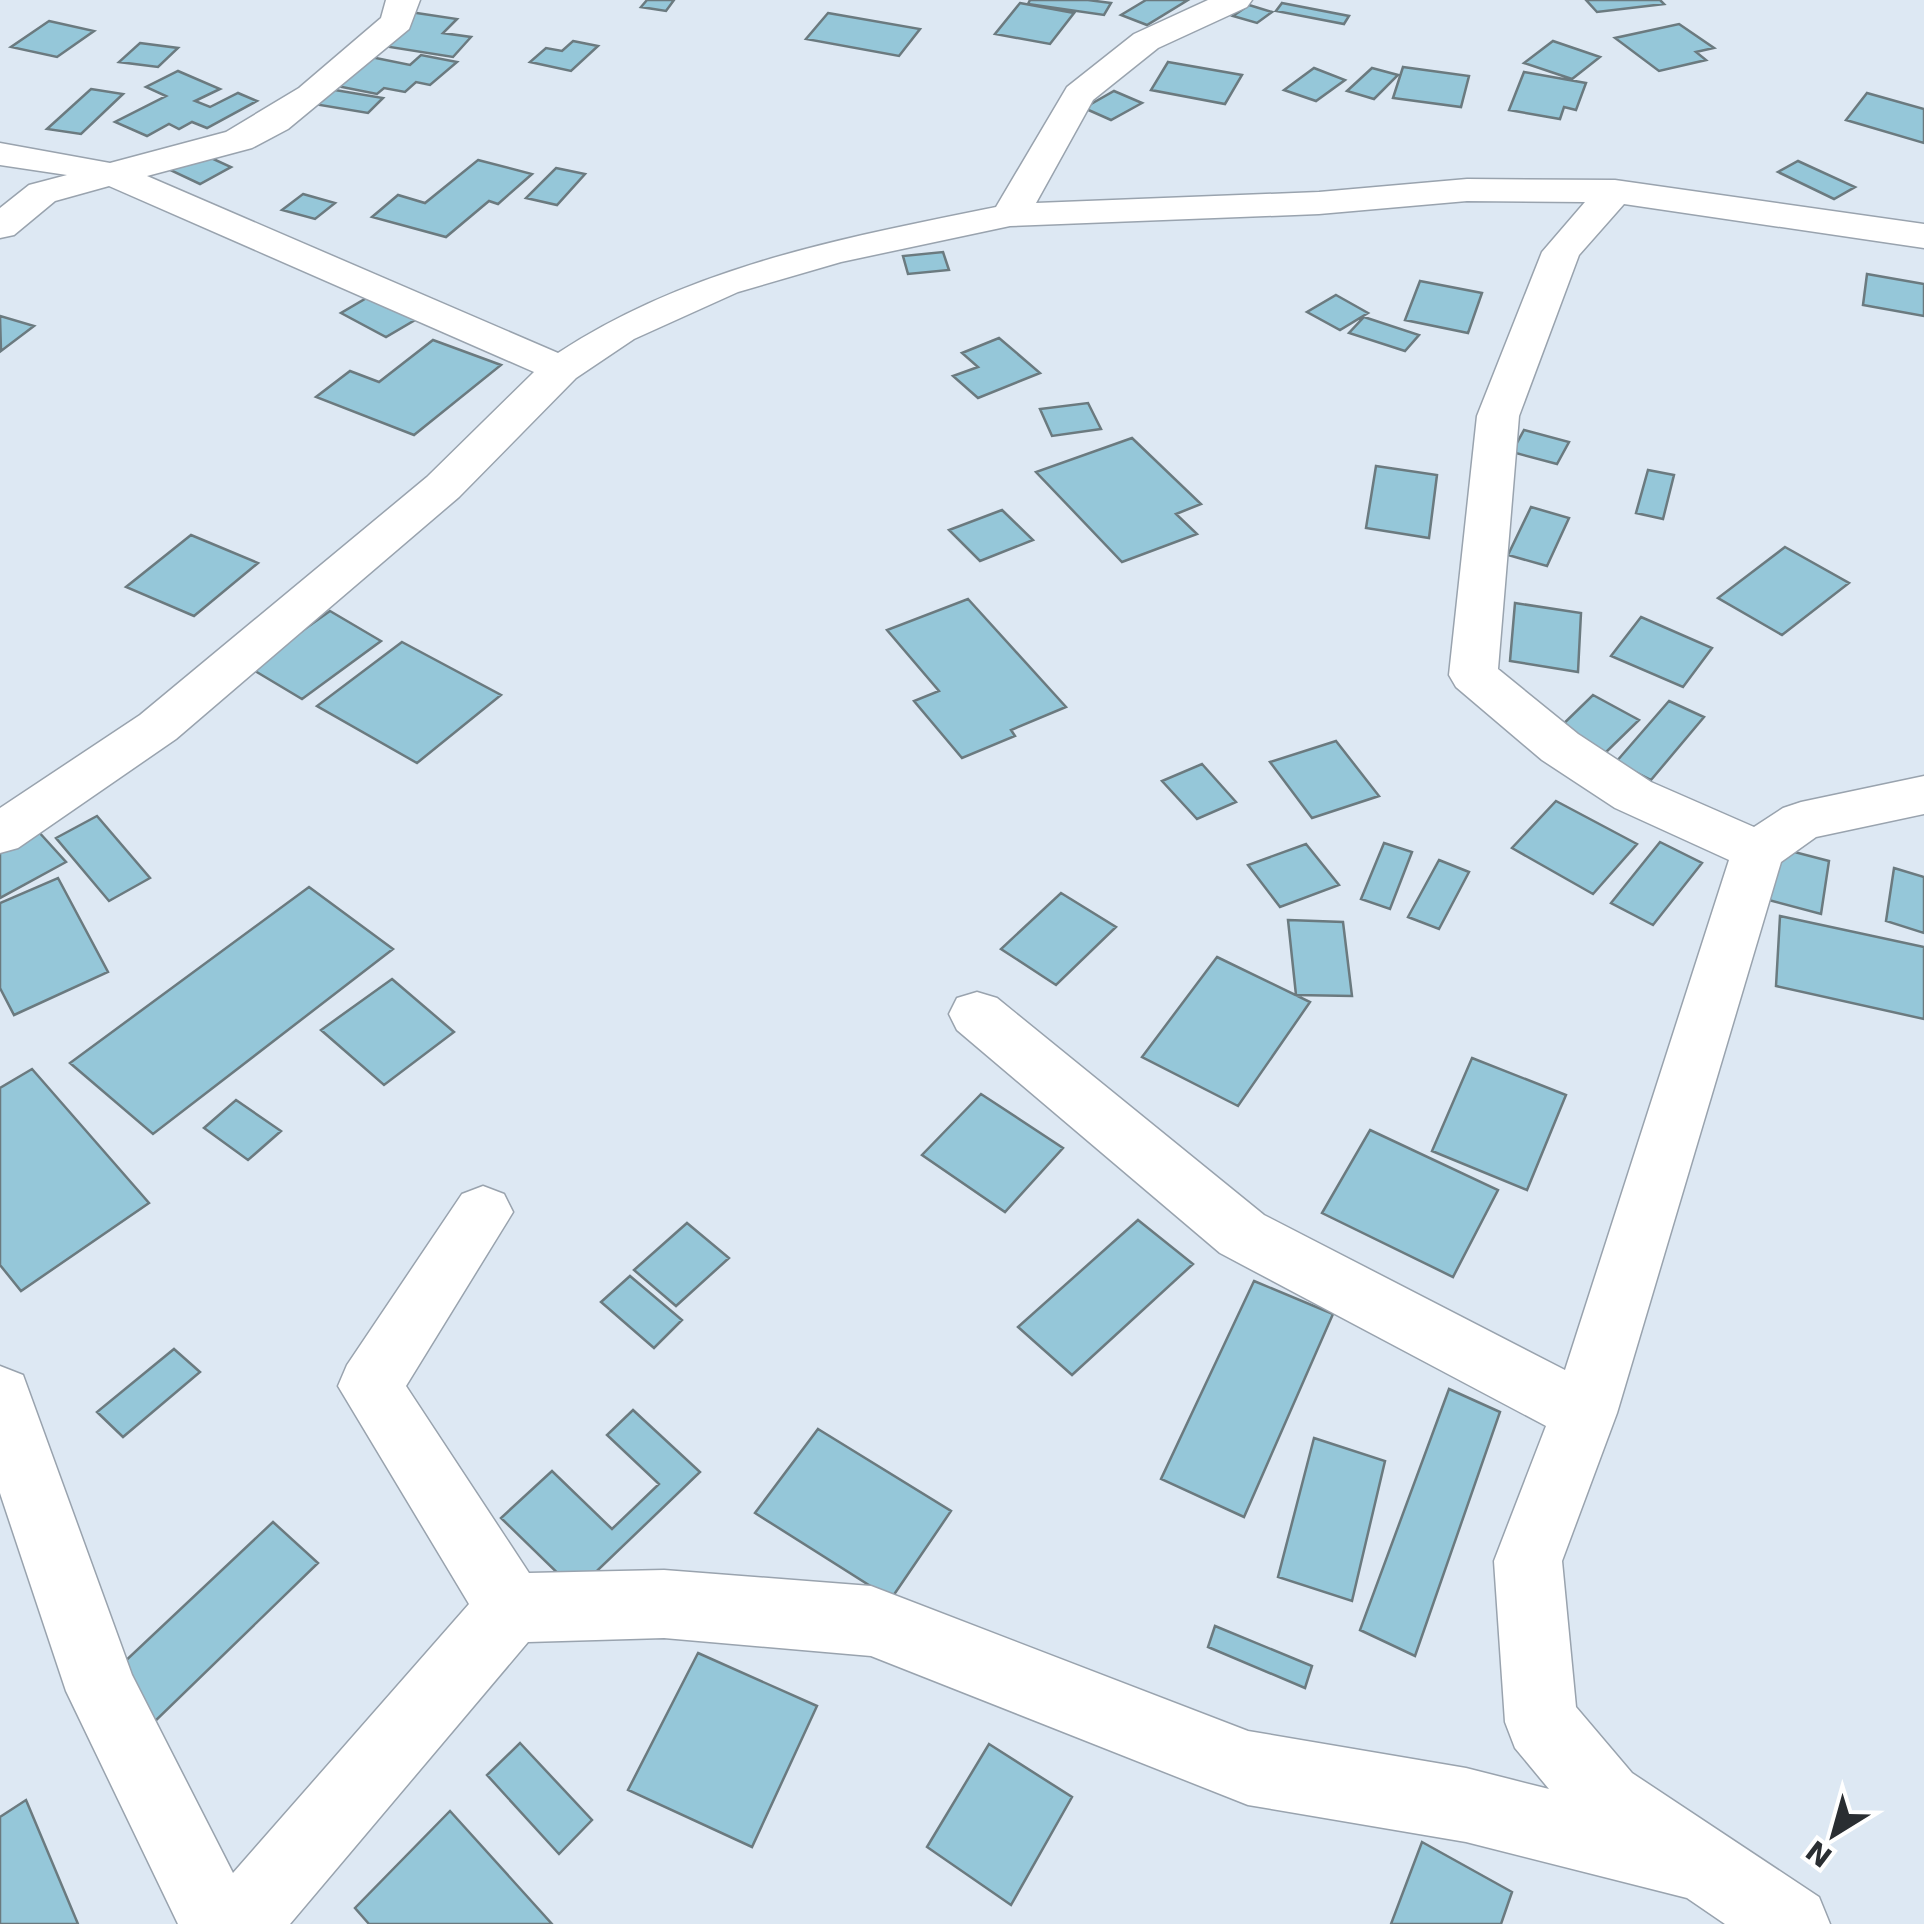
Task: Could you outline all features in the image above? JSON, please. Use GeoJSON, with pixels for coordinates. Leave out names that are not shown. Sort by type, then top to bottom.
{"type":"FeatureCollection","features":[{"type":"Feature","properties":{"kind":"street"},"geometry":{"type":"LineString","coordinates":[[1010,215],[1079,94],[1146,41],[1235,0]]}},
{"type":"Feature","properties":{"kind":"street"},"geometry":{"type":"LineString","coordinates":[[0,227],[42,193],[239,140],[275,121],[407,7]]}},
{"type":"Feature","properties":{"kind":"street"},"geometry":{"type":"LineString","coordinates":[[0,154],[65,163],[116,176],[562,369]]}},
{"type":"Feature","properties":{"kind":"street"},"geometry":{"type":"LineString","coordinates":[[11,817],[158,728],[443,486],[562,369],[620,330],[724,284],[834,252],[1010,215],[1319,203],[1467,190],[1614,190],[1924,236]]}},
{"type":"Feature","properties":{"kind":"street"},"geometry":{"type":"LineString","coordinates":[[1614,190],[1561,252],[1498,416],[1473,674],[1560,747],[1633,796],[1758,850]]}},
{"type":"Feature","properties":{"kind":"street"},"geometry":{"type":"LineString","coordinates":[[1792,1924],[1606,1799],[1541,1722],[1528,1562],[1584,1414],[1758,850],[1801,821],[1924,795]]}},
{"type":"Feature","properties":{"kind":"street"},"geometry":{"type":"LineString","coordinates":[[977,1014],[1242,1234],[1584,1414]]}},
{"type":"Feature","properties":{"kind":"street"},"geometry":{"type":"LineString","coordinates":[[483,1212],[370,1386],[511,1608]]}},
{"type":"Feature","properties":{"kind":"street"},"geometry":{"type":"LineString","coordinates":[[0,1396],[102,1691],[218,1924]]}},
{"type":"Feature","properties":{"kind":"street"},"geometry":{"type":"LineString","coordinates":[[240,1924],[511,1608],[664,1604],[871,1621],[1248,1768],[1466,1805],[1705,1864]]}},
{"type":"Feature","properties":{"kind":"building"},"geometry":{"type":"Polygon","coordinates":[[[647,0],[674,0],[666,11],[641,7],[647,0]]]}},
{"type":"Feature","properties":{"kind":"building"},"geometry":{"type":"Polygon","coordinates":[[[1030,0],[1111,3],[1104,15],[1028,4],[1030,0]]]}},
{"type":"Feature","properties":{"kind":"building"},"geometry":{"type":"Polygon","coordinates":[[[1146,0],[1188,0],[1147,25],[1121,15],[1146,0]]]}},
{"type":"Feature","properties":{"kind":"building"},"geometry":{"type":"Polygon","coordinates":[[[1586,0],[1660,0],[1664,4],[1597,12],[1586,0]]]}},
{"type":"Feature","properties":{"kind":"building"},"geometry":{"type":"Polygon","coordinates":[[[1020,3],[1074,13],[1050,44],[995,34],[1020,3]]]}},
{"type":"Feature","properties":{"kind":"building"},"geometry":{"type":"Polygon","coordinates":[[[1282,3],[1349,16],[1344,24],[1276,11],[1282,3]]]}},
{"type":"Feature","properties":{"kind":"building"},"geometry":{"type":"Polygon","coordinates":[[[1249,5],[1272,12],[1257,23],[1233,16],[1249,5]]]}},
{"type":"Feature","properties":{"kind":"building"},"geometry":{"type":"Polygon","coordinates":[[[410,12],[457,19],[443,33],[471,37],[453,57],[377,45],[410,12]]]}},
{"type":"Feature","properties":{"kind":"building"},"geometry":{"type":"Polygon","coordinates":[[[828,13],[920,29],[899,56],[806,39],[828,13]]]}},
{"type":"Feature","properties":{"kind":"building"},"geometry":{"type":"Polygon","coordinates":[[[49,21],[94,31],[57,57],[11,47],[49,21]]]}},
{"type":"Feature","properties":{"kind":"building"},"geometry":{"type":"Polygon","coordinates":[[[1679,24],[1714,48],[1696,52],[1706,60],[1659,71],[1615,38],[1679,24]]]}},
{"type":"Feature","properties":{"kind":"building"},"geometry":{"type":"Polygon","coordinates":[[[573,41],[598,46],[571,71],[530,62],[546,48],[562,51],[573,41]]]}},
{"type":"Feature","properties":{"kind":"building"},"geometry":{"type":"Polygon","coordinates":[[[1553,41],[1600,57],[1572,79],[1524,63],[1553,41]]]}},
{"type":"Feature","properties":{"kind":"building"},"geometry":{"type":"Polygon","coordinates":[[[140,43],[178,48],[158,67],[119,62],[140,43]]]}},
{"type":"Feature","properties":{"kind":"building"},"geometry":{"type":"Polygon","coordinates":[[[361,55],[410,65],[421,55],[457,62],[430,85],[416,82],[405,92],[384,88],[377,94],[327,84],[361,55]]]}},
{"type":"Feature","properties":{"kind":"building"},"geometry":{"type":"Polygon","coordinates":[[[1168,62],[1242,75],[1225,104],[1151,90],[1168,62]]]}},
{"type":"Feature","properties":{"kind":"building"},"geometry":{"type":"Polygon","coordinates":[[[1403,67],[1469,76],[1461,107],[1393,98],[1403,67]]]}},
{"type":"Feature","properties":{"kind":"building"},"geometry":{"type":"Polygon","coordinates":[[[1314,68],[1345,80],[1316,101],[1284,90],[1314,68]]]}},
{"type":"Feature","properties":{"kind":"building"},"geometry":{"type":"Polygon","coordinates":[[[1372,68],[1398,75],[1374,99],[1347,91],[1372,68]]]}},
{"type":"Feature","properties":{"kind":"building"},"geometry":{"type":"Polygon","coordinates":[[[178,71],[220,89],[195,101],[210,107],[238,93],[257,101],[207,128],[192,122],[179,129],[169,124],[147,136],[115,122],[166,96],[146,87],[178,71]]]}},
{"type":"Feature","properties":{"kind":"building"},"geometry":{"type":"Polygon","coordinates":[[[1524,72],[1586,83],[1576,110],[1564,107],[1560,119],[1509,110],[1524,72]]]}},
{"type":"Feature","properties":{"kind":"building"},"geometry":{"type":"Polygon","coordinates":[[[323,88],[383,98],[368,113],[308,103],[323,88]]]}},
{"type":"Feature","properties":{"kind":"building"},"geometry":{"type":"Polygon","coordinates":[[[91,89],[123,94],[81,134],[47,129],[91,89]]]}},
{"type":"Feature","properties":{"kind":"building"},"geometry":{"type":"Polygon","coordinates":[[[1114,91],[1142,103],[1111,120],[1084,108],[1114,91]]]}},
{"type":"Feature","properties":{"kind":"building"},"geometry":{"type":"Polygon","coordinates":[[[1867,93],[1924,109],[1924,143],[1846,120],[1867,93]]]}},
{"type":"Feature","properties":{"kind":"building"},"geometry":{"type":"Polygon","coordinates":[[[198,152],[231,167],[200,184],[168,169],[198,152]]]}},
{"type":"Feature","properties":{"kind":"building"},"geometry":{"type":"Polygon","coordinates":[[[478,160],[532,174],[498,204],[489,201],[446,237],[372,217],[398,195],[425,203],[478,160]]]}},
{"type":"Feature","properties":{"kind":"building"},"geometry":{"type":"Polygon","coordinates":[[[1798,161],[1855,187],[1834,199],[1778,172],[1798,161]]]}},
{"type":"Feature","properties":{"kind":"building"},"geometry":{"type":"Polygon","coordinates":[[[556,168],[585,174],[557,205],[526,198],[556,168]]]}},
{"type":"Feature","properties":{"kind":"building"},"geometry":{"type":"Polygon","coordinates":[[[303,194],[335,203],[315,219],[282,210],[303,194]]]}},
{"type":"Feature","properties":{"kind":"building"},"geometry":{"type":"Polygon","coordinates":[[[943,252],[949,270],[908,274],[903,256],[943,252]]]}},
{"type":"Feature","properties":{"kind":"building"},"geometry":{"type":"Polygon","coordinates":[[[1867,274],[1924,284],[1924,316],[1863,305],[1867,274]]]}},
{"type":"Feature","properties":{"kind":"building"},"geometry":{"type":"Polygon","coordinates":[[[1420,281],[1482,293],[1468,333],[1405,320],[1420,281]]]}},
{"type":"Feature","properties":{"kind":"building"},"geometry":{"type":"Polygon","coordinates":[[[1336,295],[1368,313],[1340,330],[1307,312],[1336,295]]]}},
{"type":"Feature","properties":{"kind":"building"},"geometry":{"type":"Polygon","coordinates":[[[370,296],[415,320],[386,337],[341,313],[370,296]]]}},
{"type":"Feature","properties":{"kind":"building"},"geometry":{"type":"Polygon","coordinates":[[[0,316],[34,326],[1,351],[0,316]]]}},
{"type":"Feature","properties":{"kind":"building"},"geometry":{"type":"Polygon","coordinates":[[[1364,317],[1419,335],[1405,351],[1349,333],[1364,317]]]}},
{"type":"Feature","properties":{"kind":"building"},"geometry":{"type":"Polygon","coordinates":[[[999,338],[1040,373],[978,398],[953,376],[978,367],[962,353],[999,338]]]}},
{"type":"Feature","properties":{"kind":"building"},"geometry":{"type":"Polygon","coordinates":[[[433,340],[501,365],[414,435],[316,397],[350,371],[379,382],[433,340]]]}},
{"type":"Feature","properties":{"kind":"building"},"geometry":{"type":"Polygon","coordinates":[[[1088,403],[1101,429],[1052,436],[1040,409],[1088,403]]]}},
{"type":"Feature","properties":{"kind":"building"},"geometry":{"type":"Polygon","coordinates":[[[1524,430],[1569,442],[1557,464],[1512,452],[1524,430]]]}},
{"type":"Feature","properties":{"kind":"building"},"geometry":{"type":"Polygon","coordinates":[[[1132,438],[1201,504],[1176,514],[1197,534],[1122,562],[1036,472],[1132,438]]]}},
{"type":"Feature","properties":{"kind":"building"},"geometry":{"type":"Polygon","coordinates":[[[1376,466],[1437,475],[1429,538],[1366,528],[1376,466]]]}},
{"type":"Feature","properties":{"kind":"building"},"geometry":{"type":"Polygon","coordinates":[[[1648,470],[1674,475],[1663,519],[1636,513],[1648,470]]]}},
{"type":"Feature","properties":{"kind":"building"},"geometry":{"type":"Polygon","coordinates":[[[1531,507],[1569,518],[1547,566],[1508,555],[1531,507]]]}},
{"type":"Feature","properties":{"kind":"building"},"geometry":{"type":"Polygon","coordinates":[[[1002,510],[1033,540],[980,561],[949,530],[1002,510]]]}},
{"type":"Feature","properties":{"kind":"building"},"geometry":{"type":"Polygon","coordinates":[[[191,535],[258,563],[194,616],[126,587],[191,535]]]}},
{"type":"Feature","properties":{"kind":"building"},"geometry":{"type":"Polygon","coordinates":[[[1785,547],[1849,583],[1782,635],[1718,598],[1785,547]]]}},
{"type":"Feature","properties":{"kind":"building"},"geometry":{"type":"Polygon","coordinates":[[[968,599],[1066,707],[1011,730],[1015,736],[962,758],[914,701],[939,691],[887,630],[968,599]]]}},
{"type":"Feature","properties":{"kind":"building"},"geometry":{"type":"Polygon","coordinates":[[[1515,603],[1581,613],[1578,672],[1510,661],[1515,603]]]}},
{"type":"Feature","properties":{"kind":"building"},"geometry":{"type":"Polygon","coordinates":[[[330,611],[381,641],[302,699],[250,668],[330,611]]]}},
{"type":"Feature","properties":{"kind":"building"},"geometry":{"type":"Polygon","coordinates":[[[1641,617],[1712,648],[1683,687],[1611,656],[1641,617]]]}},
{"type":"Feature","properties":{"kind":"building"},"geometry":{"type":"Polygon","coordinates":[[[402,642],[501,695],[417,763],[317,706],[402,642]]]}},
{"type":"Feature","properties":{"kind":"building"},"geometry":{"type":"Polygon","coordinates":[[[1593,695],[1639,720],[1600,758],[1554,733],[1593,695]]]}},
{"type":"Feature","properties":{"kind":"building"},"geometry":{"type":"Polygon","coordinates":[[[1669,701],[1704,717],[1651,780],[1616,762],[1669,701]]]}},
{"type":"Feature","properties":{"kind":"building"},"geometry":{"type":"Polygon","coordinates":[[[1336,741],[1379,796],[1312,818],[1270,762],[1336,741]]]}},
{"type":"Feature","properties":{"kind":"building"},"geometry":{"type":"Polygon","coordinates":[[[1202,764],[1236,802],[1197,819],[1162,781],[1202,764]]]}},
{"type":"Feature","properties":{"kind":"building"},"geometry":{"type":"Polygon","coordinates":[[[1556,801],[1637,844],[1593,894],[1512,848],[1556,801]]]}},
{"type":"Feature","properties":{"kind":"building"},"geometry":{"type":"Polygon","coordinates":[[[97,816],[150,878],[109,901],[56,838],[97,816]]]}},
{"type":"Feature","properties":{"kind":"building"},"geometry":{"type":"Polygon","coordinates":[[[37,830],[66,862],[0,898],[0,850],[37,830]]]}},
{"type":"Feature","properties":{"kind":"building"},"geometry":{"type":"Polygon","coordinates":[[[1660,842],[1702,863],[1653,925],[1611,903],[1660,842]]]}},
{"type":"Feature","properties":{"kind":"building"},"geometry":{"type":"Polygon","coordinates":[[[1384,843],[1412,852],[1390,909],[1361,899],[1384,843]]]}},
{"type":"Feature","properties":{"kind":"building"},"geometry":{"type":"Polygon","coordinates":[[[1306,844],[1339,885],[1280,907],[1248,865],[1306,844]]]}},
{"type":"Feature","properties":{"kind":"building"},"geometry":{"type":"Polygon","coordinates":[[[1775,847],[1829,861],[1821,914],[1765,899],[1775,847]]]}},
{"type":"Feature","properties":{"kind":"building"},"geometry":{"type":"Polygon","coordinates":[[[1439,860],[1469,872],[1439,929],[1408,917],[1439,860]]]}},
{"type":"Feature","properties":{"kind":"building"},"geometry":{"type":"Polygon","coordinates":[[[1894,868],[1924,877],[1924,933],[1886,921],[1894,868]]]}},
{"type":"Feature","properties":{"kind":"building"},"geometry":{"type":"Polygon","coordinates":[[[58,878],[108,972],[14,1015],[0,988],[0,903],[58,878]]]}},
{"type":"Feature","properties":{"kind":"building"},"geometry":{"type":"Polygon","coordinates":[[[309,887],[393,949],[153,1134],[70,1063],[309,887]]]}},
{"type":"Feature","properties":{"kind":"building"},"geometry":{"type":"Polygon","coordinates":[[[1061,893],[1116,927],[1056,985],[1001,949],[1061,893]]]}},
{"type":"Feature","properties":{"kind":"building"},"geometry":{"type":"Polygon","coordinates":[[[1780,916],[1924,947],[1924,1019],[1776,986],[1780,916]]]}},
{"type":"Feature","properties":{"kind":"building"},"geometry":{"type":"Polygon","coordinates":[[[1288,920],[1343,922],[1352,996],[1296,995],[1288,920]]]}},
{"type":"Feature","properties":{"kind":"building"},"geometry":{"type":"Polygon","coordinates":[[[1217,957],[1310,1002],[1238,1106],[1142,1057],[1217,957]]]}},
{"type":"Feature","properties":{"kind":"building"},"geometry":{"type":"Polygon","coordinates":[[[392,979],[454,1032],[384,1085],[321,1030],[392,979]]]}},
{"type":"Feature","properties":{"kind":"building"},"geometry":{"type":"Polygon","coordinates":[[[1472,1058],[1566,1095],[1527,1190],[1432,1151],[1472,1058]]]}},
{"type":"Feature","properties":{"kind":"building"},"geometry":{"type":"Polygon","coordinates":[[[32,1069],[149,1203],[21,1291],[0,1265],[0,1088],[32,1069]]]}},
{"type":"Feature","properties":{"kind":"building"},"geometry":{"type":"Polygon","coordinates":[[[981,1094],[1063,1148],[1005,1212],[922,1155],[981,1094]]]}},
{"type":"Feature","properties":{"kind":"building"},"geometry":{"type":"Polygon","coordinates":[[[236,1100],[281,1131],[248,1160],[204,1128],[236,1100]]]}},
{"type":"Feature","properties":{"kind":"building"},"geometry":{"type":"Polygon","coordinates":[[[1370,1130],[1498,1190],[1453,1277],[1322,1213],[1370,1130]]]}},
{"type":"Feature","properties":{"kind":"building"},"geometry":{"type":"Polygon","coordinates":[[[1138,1220],[1193,1264],[1072,1375],[1018,1327],[1138,1220]]]}},
{"type":"Feature","properties":{"kind":"building"},"geometry":{"type":"Polygon","coordinates":[[[687,1223],[729,1258],[676,1306],[634,1270],[687,1223]]]}},
{"type":"Feature","properties":{"kind":"building"},"geometry":{"type":"Polygon","coordinates":[[[630,1276],[682,1320],[654,1348],[601,1302],[630,1276]]]}},
{"type":"Feature","properties":{"kind":"building"},"geometry":{"type":"Polygon","coordinates":[[[1254,1281],[1333,1314],[1244,1517],[1161,1479],[1254,1281]]]}},
{"type":"Feature","properties":{"kind":"building"},"geometry":{"type":"Polygon","coordinates":[[[174,1349],[200,1372],[123,1437],[97,1412],[174,1349]]]}},
{"type":"Feature","properties":{"kind":"building"},"geometry":{"type":"Polygon","coordinates":[[[1449,1389],[1500,1412],[1415,1656],[1360,1630],[1449,1389]]]}},
{"type":"Feature","properties":{"kind":"building"},"geometry":{"type":"Polygon","coordinates":[[[633,1410],[700,1472],[576,1591],[501,1518],[552,1471],[612,1529],[659,1484],[607,1435],[633,1410]]]}},
{"type":"Feature","properties":{"kind":"building"},"geometry":{"type":"Polygon","coordinates":[[[818,1429],[951,1511],[891,1599],[755,1513],[818,1429]]]}},
{"type":"Feature","properties":{"kind":"building"},"geometry":{"type":"Polygon","coordinates":[[[1314,1438],[1385,1461],[1352,1601],[1278,1577],[1314,1438]]]}},
{"type":"Feature","properties":{"kind":"building"},"geometry":{"type":"Polygon","coordinates":[[[273,1522],[318,1563],[148,1728],[103,1682],[273,1522]]]}},
{"type":"Feature","properties":{"kind":"building"},"geometry":{"type":"Polygon","coordinates":[[[1215,1626],[1312,1666],[1305,1688],[1208,1647],[1215,1626]]]}},
{"type":"Feature","properties":{"kind":"building"},"geometry":{"type":"Polygon","coordinates":[[[698,1653],[817,1706],[752,1847],[628,1790],[698,1653]]]}},
{"type":"Feature","properties":{"kind":"building"},"geometry":{"type":"Polygon","coordinates":[[[520,1743],[592,1820],[559,1854],[487,1775],[520,1743]]]}},
{"type":"Feature","properties":{"kind":"building"},"geometry":{"type":"Polygon","coordinates":[[[989,1744],[1072,1797],[1011,1905],[927,1847],[989,1744]]]}},
{"type":"Feature","properties":{"kind":"building"},"geometry":{"type":"Polygon","coordinates":[[[26,1800],[78,1924],[0,1924],[0,1817],[26,1800]]]}},
{"type":"Feature","properties":{"kind":"building"},"geometry":{"type":"Polygon","coordinates":[[[450,1811],[552,1924],[369,1924],[355,1908],[450,1811]]]}},
{"type":"Feature","properties":{"kind":"building"},"geometry":{"type":"Polygon","coordinates":[[[1422,1842],[1512,1892],[1501,1924],[1391,1924],[1422,1842]]]}}]}
